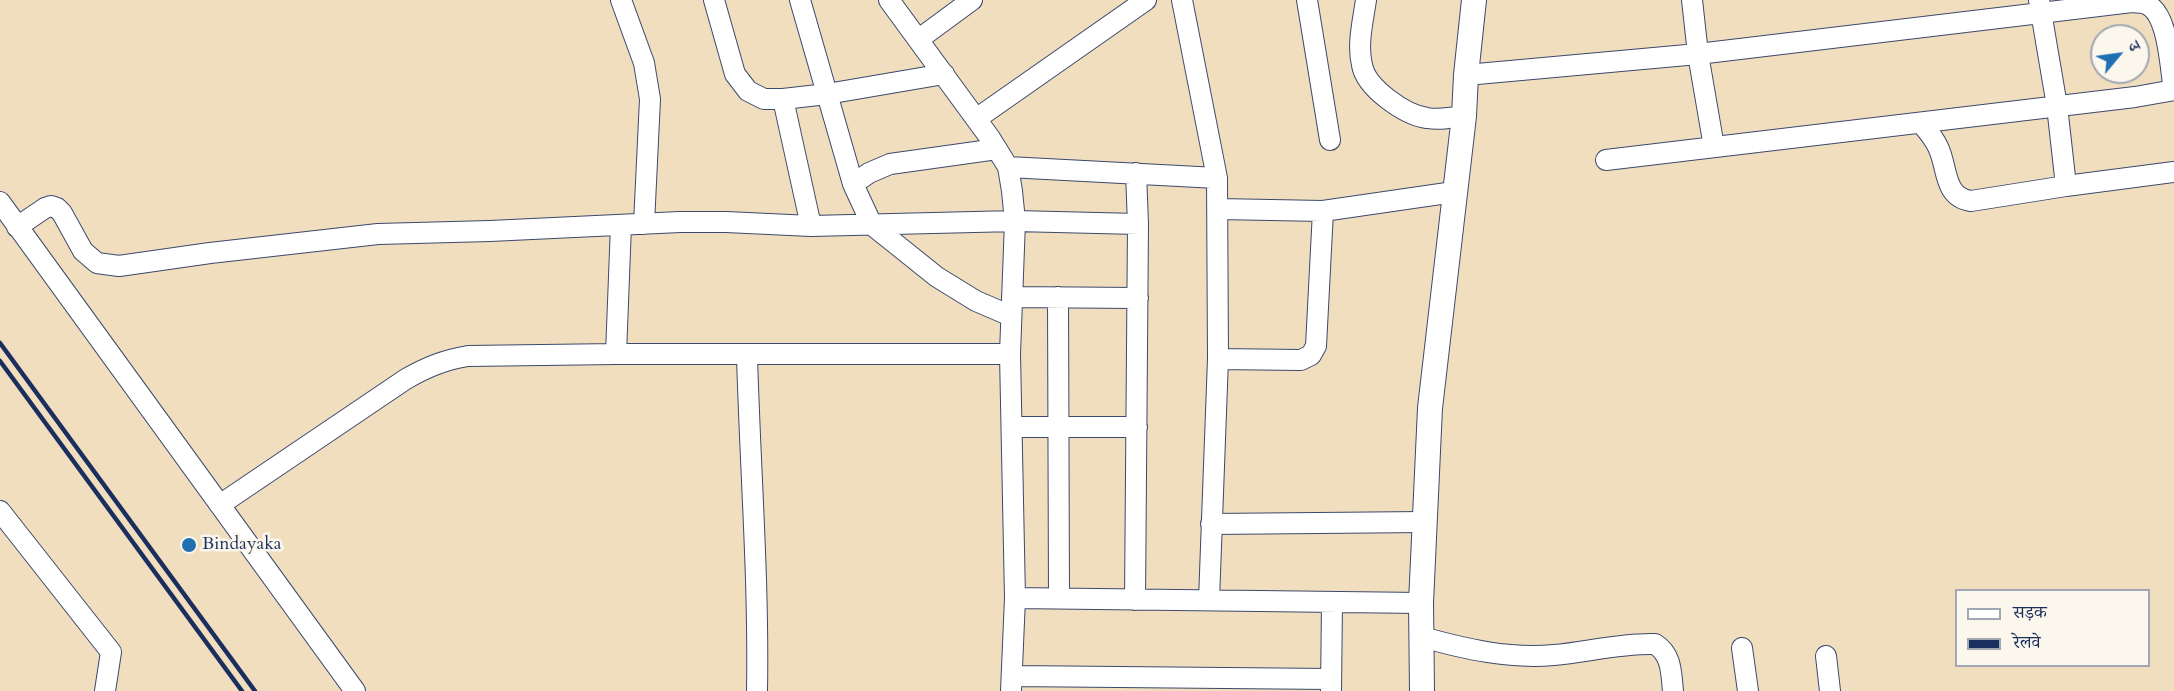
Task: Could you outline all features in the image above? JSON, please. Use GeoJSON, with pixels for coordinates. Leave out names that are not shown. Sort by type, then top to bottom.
{"type":"FeatureCollection","features":[{"type":"Feature","properties":{"kind":"street"},"geometry":{"type":"LineString","coordinates":[[621,0],[644,63],[650,99],[644,224]]}},
{"type":"Feature","properties":{"kind":"street"},"geometry":{"type":"LineString","coordinates":[[714,0],[735,74],[748,91],[764,99],[827,94],[944,74]]}},
{"type":"Feature","properties":{"kind":"street"},"geometry":{"type":"LineString","coordinates":[[800,0],[853,183],[872,225],[938,277],[976,301],[1012,307],[1058,297],[1138,298]]}},
{"type":"Feature","properties":{"kind":"street"},"geometry":{"type":"LineString","coordinates":[[889,0],[944,74],[1008,167],[1015,221],[1010,354],[1015,598],[1012,683],[1331,685],[1332,602]]}},
{"type":"Feature","properties":{"kind":"street"},"geometry":{"type":"LineString","coordinates":[[919,39],[972,0]]}},
{"type":"Feature","properties":{"kind":"street"},"geometry":{"type":"LineString","coordinates":[[976,119],[1146,0]]}},
{"type":"Feature","properties":{"kind":"street"},"geometry":{"type":"LineString","coordinates":[[1182,0],[1217,178],[1218,359],[1209,600]]}},
{"type":"Feature","properties":{"kind":"street"},"geometry":{"type":"LineString","coordinates":[[1307,0],[1330,140]]}},
{"type":"Feature","properties":{"kind":"street"},"geometry":{"type":"LineString","coordinates":[[1365,0],[1360,52],[1362,67],[1367,79],[1377,90],[1409,113],[1438,119],[1464,116]]}},
{"type":"Feature","properties":{"kind":"street"},"geometry":{"type":"LineString","coordinates":[[1422,691],[1421,603],[1430,408],[1464,116],[1474,0]]}},
{"type":"Feature","properties":{"kind":"street"},"geometry":{"type":"LineString","coordinates":[[1692,0],[1698,54],[1714,147]]}},
{"type":"Feature","properties":{"kind":"street"},"geometry":{"type":"LineString","coordinates":[[1466,75],[1698,54],[2040,6],[2146,3],[2156,11],[2162,21],[2174,90],[1921,123],[1606,160]]}},
{"type":"Feature","properties":{"kind":"street"},"geometry":{"type":"LineString","coordinates":[[2040,6],[2066,186]]}},
{"type":"Feature","properties":{"kind":"street"},"geometry":{"type":"LineString","coordinates":[[783,99],[810,226]]}},
{"type":"Feature","properties":{"kind":"street"},"geometry":{"type":"LineString","coordinates":[[1921,123],[1938,147],[1949,187],[1963,200],[1971,201],[2174,172]]}},
{"type":"Feature","properties":{"kind":"street"},"geometry":{"type":"LineString","coordinates":[[853,183],[890,164],[997,149]]}},
{"type":"Feature","properties":{"kind":"street"},"geometry":{"type":"LineString","coordinates":[[1008,167],[1217,178]]}},
{"type":"Feature","properties":{"kind":"street"},"geometry":{"type":"LineString","coordinates":[[1135,600],[1138,298],[1136,173]]}},
{"type":"Feature","properties":{"kind":"street"},"geometry":{"type":"LineString","coordinates":[[1218,209],[1323,211],[1454,192]]}},
{"type":"Feature","properties":{"kind":"street"},"geometry":{"type":"LineString","coordinates":[[0,202],[355,691]]}},
{"type":"Feature","properties":{"kind":"street"},"geometry":{"type":"LineString","coordinates":[[17,227],[45,208],[57,208],[62,213],[82,251],[98,263],[119,266],[378,234],[726,222],[810,226],[1015,221],[1138,224]]}},
{"type":"Feature","properties":{"kind":"street"},"geometry":{"type":"LineString","coordinates":[[1218,359],[1301,360],[1311,355],[1316,346],[1323,211]]}},
{"type":"Feature","properties":{"kind":"street"},"geometry":{"type":"LineString","coordinates":[[616,354],[621,225]]}},
{"type":"Feature","properties":{"kind":"street"},"geometry":{"type":"LineString","coordinates":[[1058,297],[1059,598]]}},
{"type":"Feature","properties":{"kind":"street"},"geometry":{"type":"LineString","coordinates":[[221,504],[406,379],[446,360],[468,357],[616,354],[1010,354]]}},
{"type":"Feature","properties":{"kind":"street"},"geometry":{"type":"LineString","coordinates":[[747,355],[758,612],[757,691]]}},
{"type":"Feature","properties":{"kind":"street"},"geometry":{"type":"LineString","coordinates":[[1012,427],[1137,427]]}},
{"type":"Feature","properties":{"kind":"street"},"geometry":{"type":"LineString","coordinates":[[0,511],[111,652],[105,691]]}},
{"type":"Feature","properties":{"kind":"street"},"geometry":{"type":"LineString","coordinates":[[1211,524],[1425,522]]}},
{"type":"Feature","properties":{"kind":"street"},"geometry":{"type":"LineString","coordinates":[[1015,598],[1421,603]]}},
{"type":"Feature","properties":{"kind":"street"},"geometry":{"type":"LineString","coordinates":[[1422,637],[1469,650],[1519,656],[1552,655],[1655,644],[1663,650],[1670,661],[1673,691]]}},
{"type":"Feature","properties":{"kind":"street"},"geometry":{"type":"LineString","coordinates":[[1742,648],[1748,691]]}},
{"type":"Feature","properties":{"kind":"street"},"geometry":{"type":"LineString","coordinates":[[1826,656],[1830,691]]}},
{"type":"Feature","properties":{"kind":"railway"},"geometry":{"type":"LineString","coordinates":[[0,343],[255,691]]}},
{"type":"Feature","properties":{"kind":"railway"},"geometry":{"type":"LineString","coordinates":[[0,361],[242,691]]}},
{"type":"Feature","properties":{"kind":"place","name":"Bindayaka"},"geometry":{"type":"Point","coordinates":[189,545]}}]}
